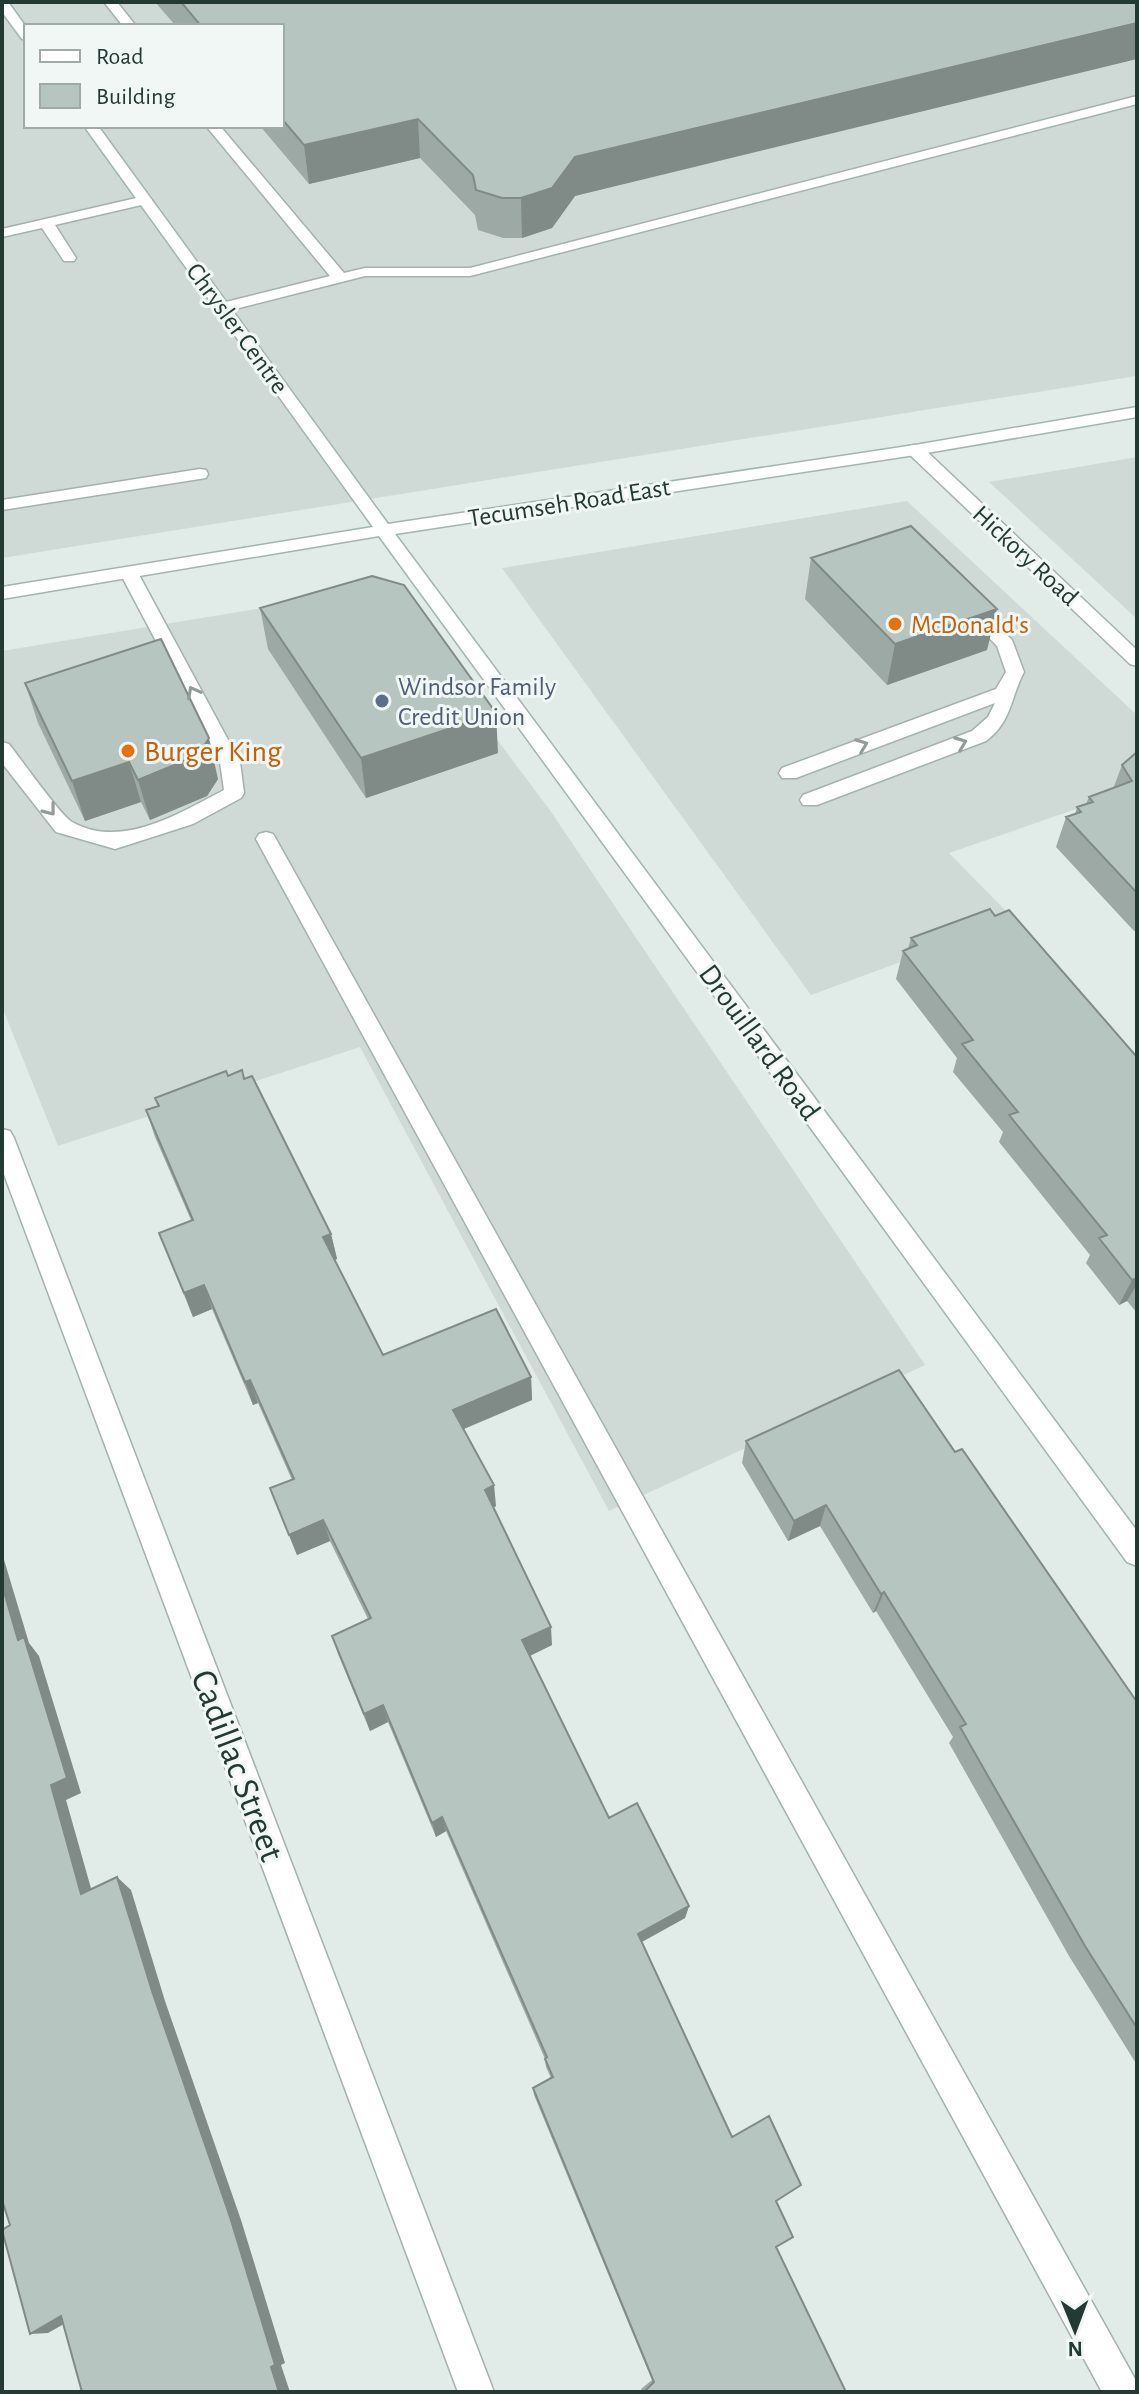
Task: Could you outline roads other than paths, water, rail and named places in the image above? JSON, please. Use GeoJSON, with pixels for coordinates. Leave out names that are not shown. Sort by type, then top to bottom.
{"type":"FeatureCollection","features":[{"type":"Feature","properties":{"kind":"street"},"geometry":{"type":"LineString","coordinates":[[110,2],[128,24]]}},
{"type":"Feature","properties":{"kind":"street"},"geometry":{"type":"LineString","coordinates":[[2,3],[24,33]]}},
{"type":"Feature","properties":{"kind":"street"},"geometry":{"type":"LineString","coordinates":[[223,307],[365,272],[470,272],[1137,100]]}},
{"type":"Feature","properties":{"kind":"street","name":"Chrysler Centre"},"geometry":{"type":"LineString","coordinates":[[92,128],[384,530]]}},
{"type":"Feature","properties":{"kind":"street"},"geometry":{"type":"LineString","coordinates":[[215,128],[340,278]]}},
{"type":"Feature","properties":{"kind":"street"},"geometry":{"type":"LineString","coordinates":[[2,233],[26,222],[46,223],[145,200]]}},
{"type":"Feature","properties":{"kind":"street"},"geometry":{"type":"LineString","coordinates":[[46,223],[69,258]]}},
{"type":"Feature","properties":{"kind":"street","name":"Tecumseh Road East"},"geometry":{"type":"LineString","coordinates":[[2,593],[384,530],[915,450],[1137,412]]}},
{"type":"Feature","properties":{"kind":"street","name":"Hickory Road"},"geometry":{"type":"LineString","coordinates":[[915,450],[1137,660]]}},
{"type":"Feature","properties":{"kind":"street"},"geometry":{"type":"LineString","coordinates":[[2,505],[200,474]]}},
{"type":"Feature","properties":{"kind":"street","name":"Drouillard Road"},"geometry":{"type":"LineString","coordinates":[[384,530],[1137,1553]]}},
{"type":"Feature","properties":{"kind":"street"},"geometry":{"type":"LineString","coordinates":[[2,749],[63,827],[115,842],[186,819],[234,793],[230,762],[129,573]]}},
{"type":"Feature","properties":{"kind":"street"},"geometry":{"type":"LineString","coordinates":[[810,800],[979,736],[991,728],[1004,705],[1015,672],[1010,653],[952,592]]}},
{"type":"Feature","properties":{"kind":"street"},"geometry":{"type":"LineString","coordinates":[[789,773],[994,698],[1009,688]]}},
{"type":"Feature","properties":{"kind":"street"},"geometry":{"type":"LineString","coordinates":[[266,839],[1122,2392]]}},
{"type":"Feature","properties":{"kind":"street","name":"Cadillac Street"},"geometry":{"type":"LineString","coordinates":[[2,1138],[476,2392]]}},
{"type":"Feature","properties":{"kind":"place","name":"McDonald's"},"geometry":{"type":"Point","coordinates":[895,624]}},
{"type":"Feature","properties":{"kind":"place","name":"Windsor Family Credit Union"},"geometry":{"type":"Point","coordinates":[382,701]}},
{"type":"Feature","properties":{"kind":"place","name":"Burger King"},"geometry":{"type":"Point","coordinates":[128,751]}}]}
